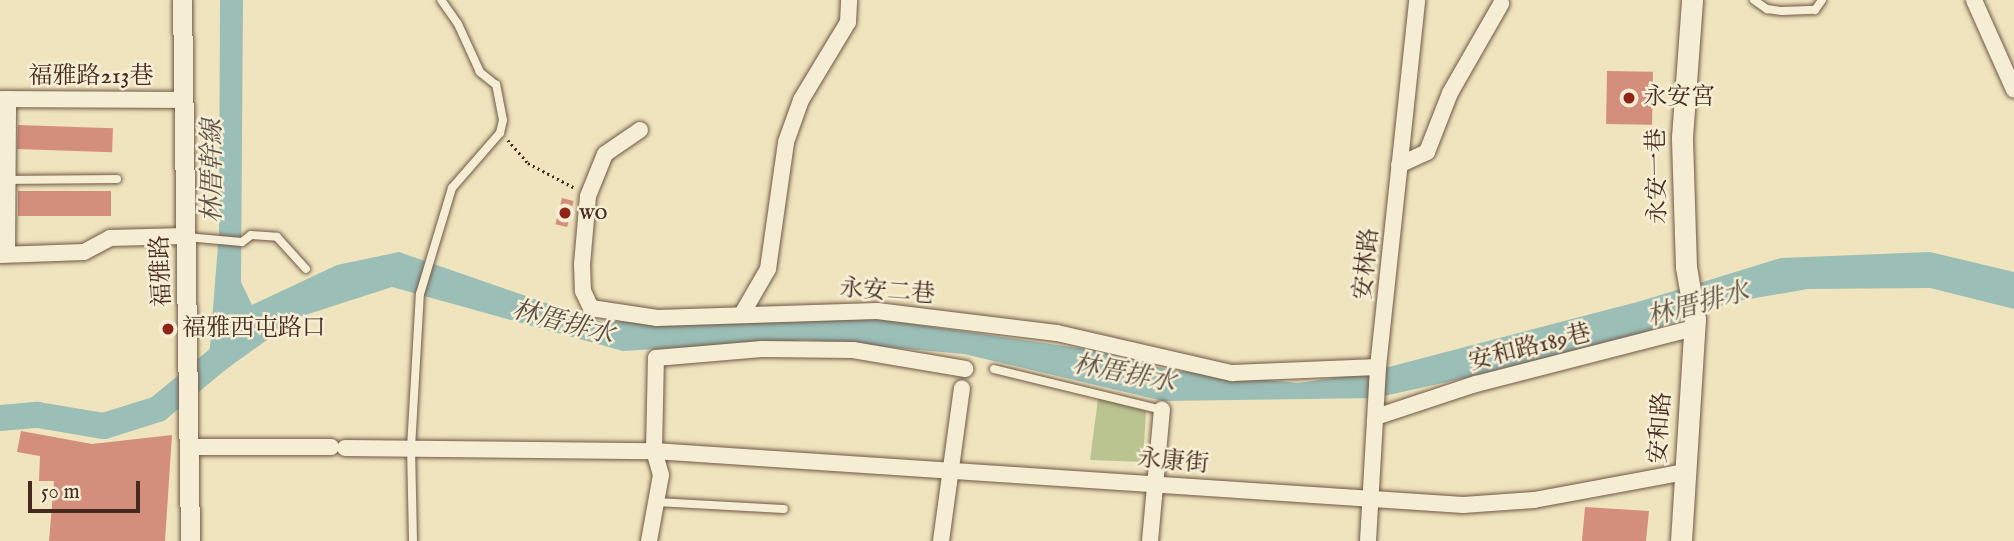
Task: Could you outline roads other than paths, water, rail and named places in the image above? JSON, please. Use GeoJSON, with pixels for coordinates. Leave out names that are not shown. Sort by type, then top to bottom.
{"type":"FeatureCollection","features":[{"type":"Feature","properties":{"kind":"main road","name":"永安一巷"},"geometry":{"type":"LineString","coordinates":[[1692,0],[1682,137],[1686,267],[1695,323]]}},
{"type":"Feature","properties":{"kind":"main road","name":"安和路"},"geometry":{"type":"LineString","coordinates":[[1681,541],[1695,323]]}},
{"type":"Feature","properties":{"kind":"street","name":"福雅路"},"geometry":{"type":"LineString","coordinates":[[183,0],[182,100],[190,358],[190,541]]}},
{"type":"Feature","properties":{"kind":"street"},"geometry":{"type":"LineString","coordinates":[[742,314],[768,269],[786,142],[801,100],[848,22],[849,0]]}},
{"type":"Feature","properties":{"kind":"street","name":"安林路"},"geometry":{"type":"LineString","coordinates":[[1379,413],[1378,367],[1417,0]]}},
{"type":"Feature","properties":{"kind":"street"},"geometry":{"type":"LineString","coordinates":[[1974,0],[2014,90]]}},
{"type":"Feature","properties":{"kind":"street"},"geometry":{"type":"LineString","coordinates":[[1399,165],[1427,152],[1450,93],[1500,4]]}},
{"type":"Feature","properties":{"kind":"street","name":"福雅路213巷"},"geometry":{"type":"LineString","coordinates":[[4,99],[182,100]]}},
{"type":"Feature","properties":{"kind":"street"},"geometry":{"type":"LineString","coordinates":[[4,99],[3,254],[84,252],[110,238],[185,236]]}},
{"type":"Feature","properties":{"kind":"street"},"geometry":{"type":"LineString","coordinates":[[591,308],[583,291],[582,264],[592,183],[605,154],[640,130]]}},
{"type":"Feature","properties":{"kind":"street"},"geometry":{"type":"LineString","coordinates":[[580,211],[573,294],[575,302],[591,308]]}},
{"type":"Feature","properties":{"kind":"street","name":"永安二巷"},"geometry":{"type":"LineString","coordinates":[[591,308],[657,318],[877,310],[1057,333],[1232,373],[1378,367]]}},
{"type":"Feature","properties":{"kind":"street","name":"安和路189巷"},"geometry":{"type":"LineString","coordinates":[[1379,413],[1695,323]]}},
{"type":"Feature","properties":{"kind":"street"},"geometry":{"type":"LineString","coordinates":[[649,541],[660,475],[654,451],[656,358],[762,349],[853,350],[965,369]]}},
{"type":"Feature","properties":{"kind":"street"},"geometry":{"type":"LineString","coordinates":[[941,541],[962,388]]}},
{"type":"Feature","properties":{"kind":"street"},"geometry":{"type":"LineString","coordinates":[[1150,541],[1162,410]]}},
{"type":"Feature","properties":{"kind":"street"},"geometry":{"type":"LineString","coordinates":[[1368,541],[1379,413]]}},
{"type":"Feature","properties":{"kind":"street","name":"永康街"},"geometry":{"type":"LineString","coordinates":[[190,447],[654,451],[949,468],[1371,501],[1464,505],[1534,500],[1685,472]]}},
{"type":"Feature","properties":{"kind":"lane"},"geometry":{"type":"LineString","coordinates":[[413,541],[411,448],[420,295],[432,245],[452,188],[500,133],[503,120],[496,85],[481,72],[458,24],[441,0]]}},
{"type":"Feature","properties":{"kind":"lane"},"geometry":{"type":"LineString","coordinates":[[1755,0],[1767,9],[1782,11],[1815,10],[1822,0]]}},
{"type":"Feature","properties":{"kind":"lane"},"geometry":{"type":"LineString","coordinates":[[4,180],[117,179]]}},
{"type":"Feature","properties":{"kind":"lane"},"geometry":{"type":"LineString","coordinates":[[185,236],[242,242],[251,235],[277,237],[306,269]]}},
{"type":"Feature","properties":{"kind":"lane"},"geometry":{"type":"LineString","coordinates":[[994,369],[1162,410]]}},
{"type":"Feature","properties":{"kind":"lane"},"geometry":{"type":"LineString","coordinates":[[656,502],[784,509]]}},
{"type":"Feature","properties":{"kind":"water","name":"林厝排水"},"geometry":{"type":"Polygon","coordinates":[[[220,0],[243,0],[241,282],[252,305],[337,265],[399,252],[601,322],[849,315],[1092,350],[1169,370],[1298,383],[1362,374],[1641,301],[1781,258],[1930,252],[2014,272],[2014,309],[1930,288],[1808,289],[1732,302],[1600,348],[1375,398],[1163,401],[964,354],[806,340],[623,351],[392,287],[299,317],[207,383],[219,233],[220,0]]]}},
{"type":"Feature","properties":{"kind":"waterway"},"geometry":{"type":"LineString","coordinates":[[0,418],[38,415],[104,426],[158,409],[236,344]]}},
{"type":"Feature","properties":{"kind":"place","name":"永安宮"},"geometry":{"type":"Point","coordinates":[1629,98]}},
{"type":"Feature","properties":{"kind":"place","name":"wo"},"geometry":{"type":"Point","coordinates":[565,213]}},
{"type":"Feature","properties":{"kind":"place","name":"福雅西屯路口"},"geometry":{"type":"Point","coordinates":[168,329]}},
{"type":"Feature","properties":{"kind":"water label","name":"林厝幹線"},"geometry":{"type":"Point","coordinates":[213,171]}}]}
